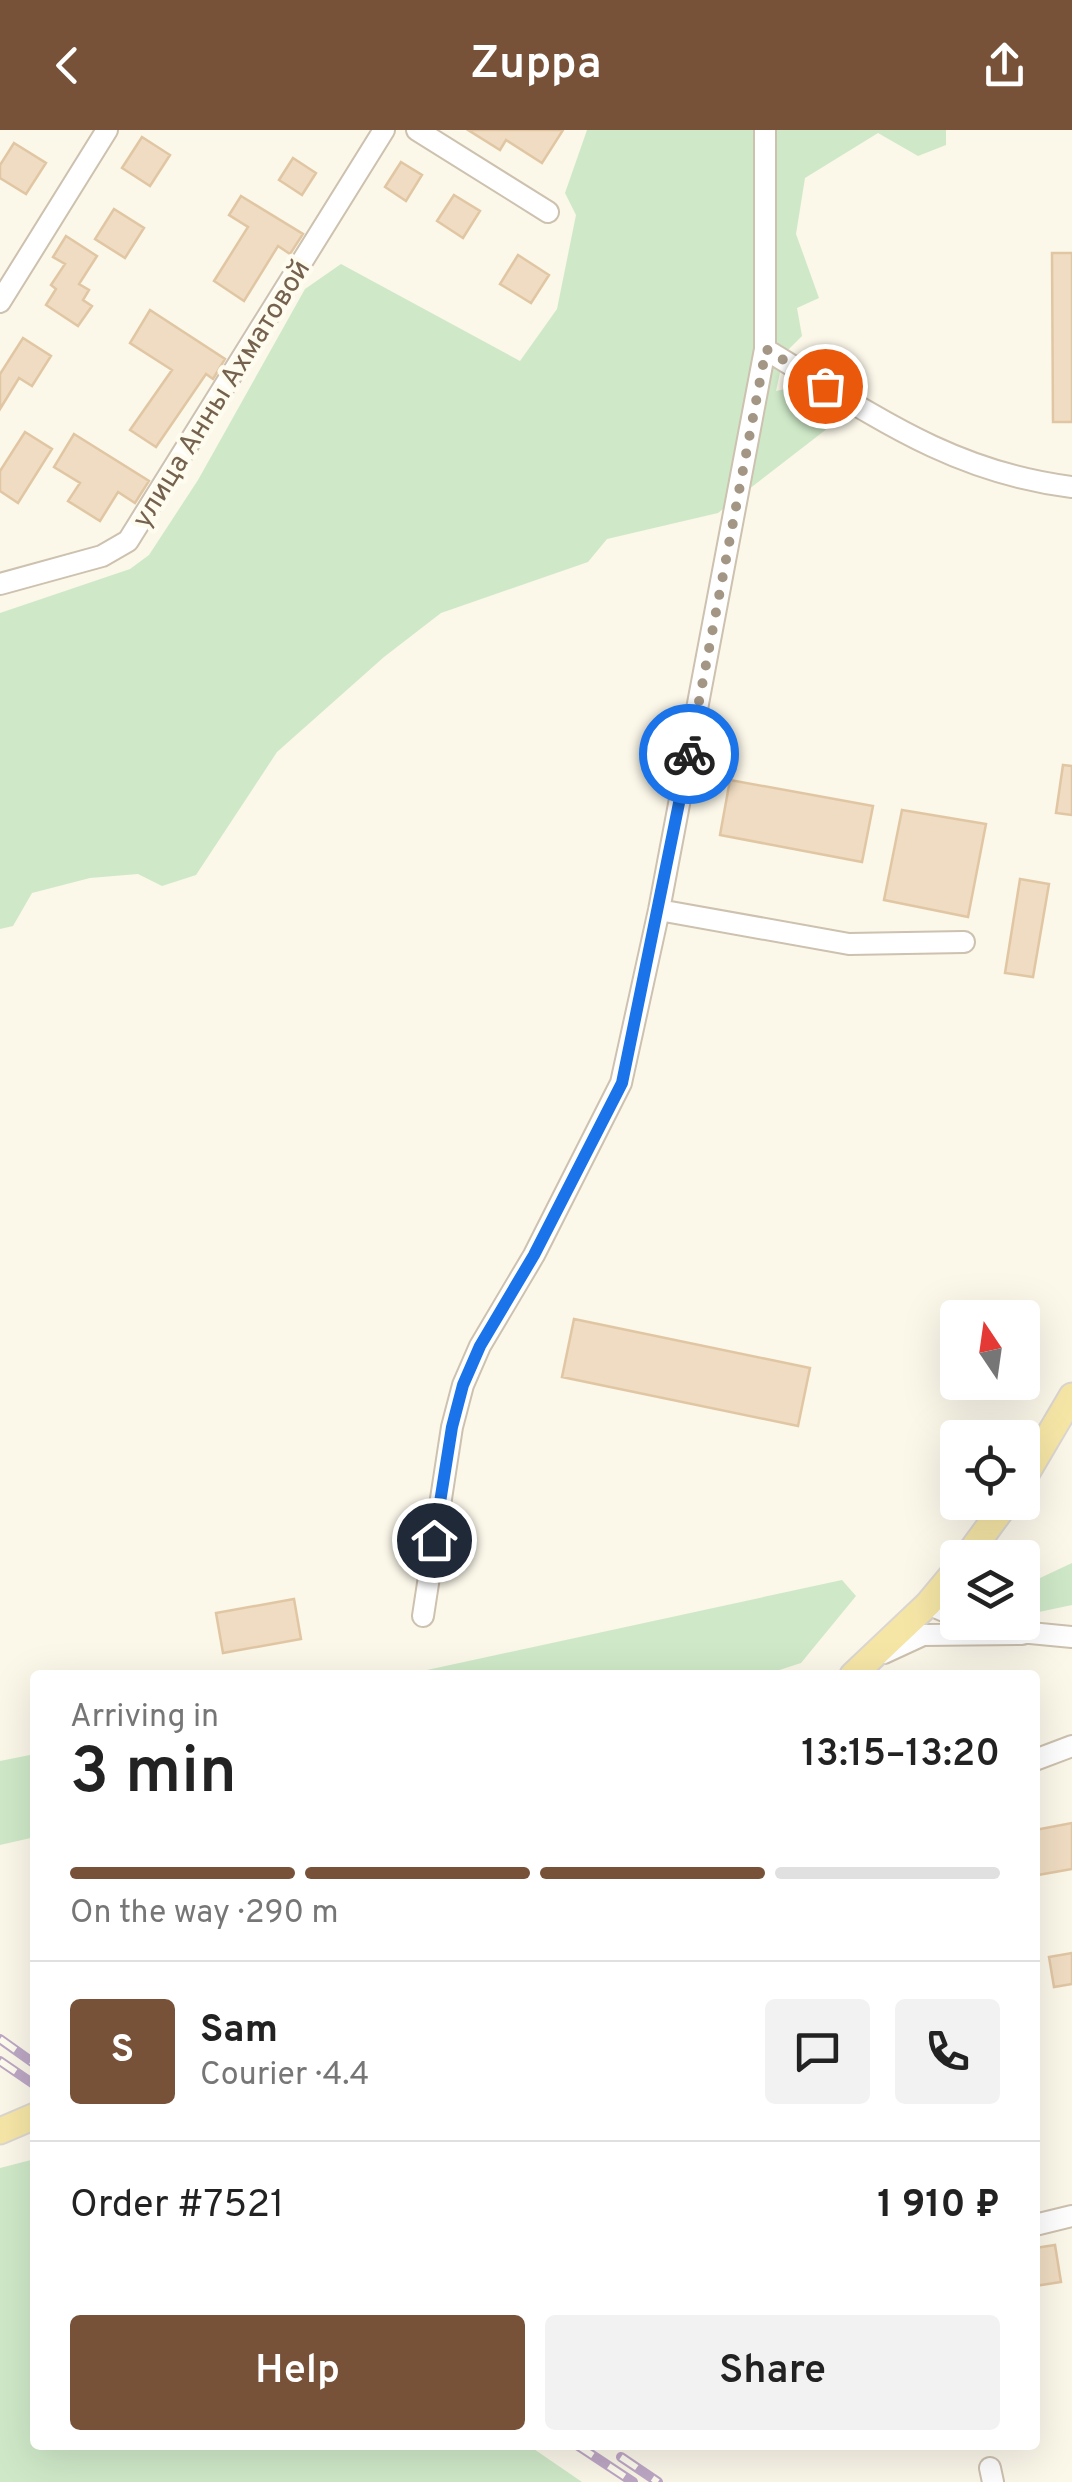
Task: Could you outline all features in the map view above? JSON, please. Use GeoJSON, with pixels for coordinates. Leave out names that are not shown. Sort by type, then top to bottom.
{"type":"FeatureCollection","features":[{"type":"Feature","properties":{"kind":"main road"},"geometry":{"type":"LineString","coordinates":[[1040,1450],[1072,1396]]}},
{"type":"Feature","properties":{"kind":"main road"},"geometry":{"type":"LineString","coordinates":[[980,1540],[995,1520]]}},
{"type":"Feature","properties":{"kind":"main road"},"geometry":{"type":"LineString","coordinates":[[858,1670],[940,1590]]}},
{"type":"Feature","properties":{"kind":"main road"},"geometry":{"type":"LineString","coordinates":[[0,2131],[30,2118]]}},
{"type":"Feature","properties":{"kind":"street"},"geometry":{"type":"LineString","coordinates":[[0,302],[106,130]]}},
{"type":"Feature","properties":{"kind":"street","name":"улица Анны Ахматовой"},"geometry":{"type":"LineString","coordinates":[[0,584],[102,556],[128,540],[384,130]]}},
{"type":"Feature","properties":{"kind":"street"},"geometry":{"type":"LineString","coordinates":[[417,130],[548,212]]}},
{"type":"Feature","properties":{"kind":"street"},"geometry":{"type":"LineString","coordinates":[[422,1616],[452,1427],[463,1385],[480,1346],[534,1255],[622,1083],[659,910],[766,349],[765,130]]}},
{"type":"Feature","properties":{"kind":"street"},"geometry":{"type":"LineString","coordinates":[[766,349],[915,440],[964,463],[1020,481],[1072,488]]}},
{"type":"Feature","properties":{"kind":"street"},"geometry":{"type":"LineString","coordinates":[[659,910],[849,944],[964,942]]}},
{"type":"Feature","properties":{"kind":"street"},"geometry":{"type":"LineString","coordinates":[[985,1540],[987,1531]]}},
{"type":"Feature","properties":{"kind":"street"},"geometry":{"type":"LineString","coordinates":[[928,1604],[940,1609]]}},
{"type":"Feature","properties":{"kind":"street"},"geometry":{"type":"LineString","coordinates":[[1040,1635],[1072,1637]]}},
{"type":"Feature","properties":{"kind":"street"},"geometry":{"type":"LineString","coordinates":[[858,1670],[899,1643],[940,1636]]}},
{"type":"Feature","properties":{"kind":"street"},"geometry":{"type":"LineString","coordinates":[[1040,1758],[1072,1746]]}},
{"type":"Feature","properties":{"kind":"street"},"geometry":{"type":"LineString","coordinates":[[1040,2224],[1072,2216]]}},
{"type":"Feature","properties":{"kind":"green space"},"geometry":{"type":"Polygon","coordinates":[[[587,130],[946,130],[946,145],[918,156],[878,133],[805,178],[796,234],[819,298],[797,308],[802,336],[784,354],[776,391],[801,386],[837,402],[828,428],[718,513],[607,539],[588,562],[441,613],[384,657],[277,752],[196,875],[162,886],[138,874],[90,878],[32,893],[13,926],[0,929],[0,613],[130,569],[149,555],[198,480],[305,289],[341,264],[520,361],[557,309],[576,215],[565,193],[587,130]]]}},
{"type":"Feature","properties":{"kind":"green space"},"geometry":{"type":"Polygon","coordinates":[[[1072,1563],[1072,1605],[1040,1612],[1040,1578],[1072,1563]]]}},
{"type":"Feature","properties":{"kind":"green space"},"geometry":{"type":"Polygon","coordinates":[[[842,1580],[856,1596],[801,1663],[779,1670],[427,1670],[842,1580]]]}},
{"type":"Feature","properties":{"kind":"green space"},"geometry":{"type":"Polygon","coordinates":[[[30,1755],[30,1838],[0,1845],[0,1761],[30,1755]]]}},
{"type":"Feature","properties":{"kind":"green space"},"geometry":{"type":"Polygon","coordinates":[[[30,2160],[30,2450],[535,2450],[582,2482],[0,2482],[0,2168],[30,2160]]]}},
{"type":"Feature","properties":{"kind":"building"},"geometry":{"type":"Polygon","coordinates":[[[468,130],[563,130],[542,163],[506,140],[500,150],[468,130]]]}},
{"type":"Feature","properties":{"kind":"building"},"geometry":{"type":"Polygon","coordinates":[[[142,137],[170,155],[150,186],[122,168],[142,137]]]}},
{"type":"Feature","properties":{"kind":"building"},"geometry":{"type":"Polygon","coordinates":[[[14,143],[46,163],[26,194],[0,178],[0,165],[14,143]]]}},
{"type":"Feature","properties":{"kind":"building"},"geometry":{"type":"Polygon","coordinates":[[[293,158],[316,173],[302,195],[279,180],[293,158]]]}},
{"type":"Feature","properties":{"kind":"building"},"geometry":{"type":"Polygon","coordinates":[[[401,162],[422,175],[406,201],[385,187],[401,162]]]}},
{"type":"Feature","properties":{"kind":"building"},"geometry":{"type":"Polygon","coordinates":[[[454,195],[480,211],[463,238],[437,221],[454,195]]]}},
{"type":"Feature","properties":{"kind":"building"},"geometry":{"type":"Polygon","coordinates":[[[241,196],[303,234],[290,254],[278,246],[244,301],[214,281],[248,227],[229,215],[241,196]]]}},
{"type":"Feature","properties":{"kind":"building"},"geometry":{"type":"Polygon","coordinates":[[[114,209],[144,228],[125,258],[95,239],[114,209]]]}},
{"type":"Feature","properties":{"kind":"building"},"geometry":{"type":"Polygon","coordinates":[[[66,236],[97,256],[79,284],[89,290],[83,300],[92,306],[78,326],[46,305],[56,289],[51,285],[65,264],[53,257],[66,236]]]}},
{"type":"Feature","properties":{"kind":"building"},"geometry":{"type":"Polygon","coordinates":[[[1052,253],[1072,253],[1072,422],[1053,422],[1052,253]]]}},
{"type":"Feature","properties":{"kind":"building"},"geometry":{"type":"Polygon","coordinates":[[[518,255],[549,275],[531,303],[500,284],[518,255]]]}},
{"type":"Feature","properties":{"kind":"building"},"geometry":{"type":"Polygon","coordinates":[[[150,310],[225,359],[213,379],[206,374],[156,447],[130,430],[172,370],[130,343],[150,310]]]}},
{"type":"Feature","properties":{"kind":"building"},"geometry":{"type":"Polygon","coordinates":[[[23,338],[51,356],[32,386],[19,378],[0,409],[0,374],[23,338]]]}},
{"type":"Feature","properties":{"kind":"building"},"geometry":{"type":"Polygon","coordinates":[[[25,432],[52,449],[18,503],[0,491],[0,471],[25,432]]]}},
{"type":"Feature","properties":{"kind":"building"},"geometry":{"type":"Polygon","coordinates":[[[74,434],[149,481],[135,503],[118,492],[100,521],[68,501],[80,483],[54,467],[74,434]]]}},
{"type":"Feature","properties":{"kind":"building"},"geometry":{"type":"Polygon","coordinates":[[[1063,765],[1072,766],[1072,815],[1056,813],[1063,765]]]}},
{"type":"Feature","properties":{"kind":"building"},"geometry":{"type":"Polygon","coordinates":[[[730,780],[873,806],[862,862],[720,835],[730,780]]]}},
{"type":"Feature","properties":{"kind":"building"},"geometry":{"type":"Polygon","coordinates":[[[902,810],[986,824],[968,917],[884,900],[902,810]]]}},
{"type":"Feature","properties":{"kind":"building"},"geometry":{"type":"Polygon","coordinates":[[[1020,879],[1049,884],[1033,977],[1005,973],[1020,879]]]}},
{"type":"Feature","properties":{"kind":"building"},"geometry":{"type":"Polygon","coordinates":[[[574,1319],[810,1368],[798,1426],[562,1377],[574,1319]]]}},
{"type":"Feature","properties":{"kind":"building"},"geometry":{"type":"Polygon","coordinates":[[[294,1599],[301,1639],[223,1653],[216,1613],[294,1599]]]}},
{"type":"Feature","properties":{"kind":"building"},"geometry":{"type":"Polygon","coordinates":[[[1072,1823],[1072,1869],[1040,1875],[1040,1829],[1072,1823]]]}},
{"type":"Feature","properties":{"kind":"building"},"geometry":{"type":"Polygon","coordinates":[[[1072,1953],[1072,1984],[1054,1987],[1049,1957],[1072,1953]]]}},
{"type":"Feature","properties":{"kind":"building"},"geometry":{"type":"Polygon","coordinates":[[[1055,2245],[1061,2282],[1040,2285],[1040,2247],[1055,2245]]]}},
{"type":"Feature","properties":{"kind":"railway"},"geometry":{"type":"LineString","coordinates":[[0,2039],[30,2060]]}},
{"type":"Feature","properties":{"kind":"railway"},"geometry":{"type":"LineString","coordinates":[[0,2061],[30,2082]]}},
{"type":"Feature","properties":{"kind":"railway"},"geometry":{"type":"LineString","coordinates":[[585,2450],[633,2482]]}},
{"type":"Feature","properties":{"kind":"railway"},"geometry":{"type":"LineString","coordinates":[[621,2457],[658,2482]]}},
{"type":"Feature","properties":{"kind":"way so far"},"geometry":{"type":"LineString","coordinates":[[689,754],[766,349],[825,386]]}},
{"type":"Feature","properties":{"kind":"route"},"geometry":{"type":"LineString","coordinates":[[434,1540],[452,1427],[463,1385],[480,1346],[534,1255],[622,1083],[689,754]]}}]}
